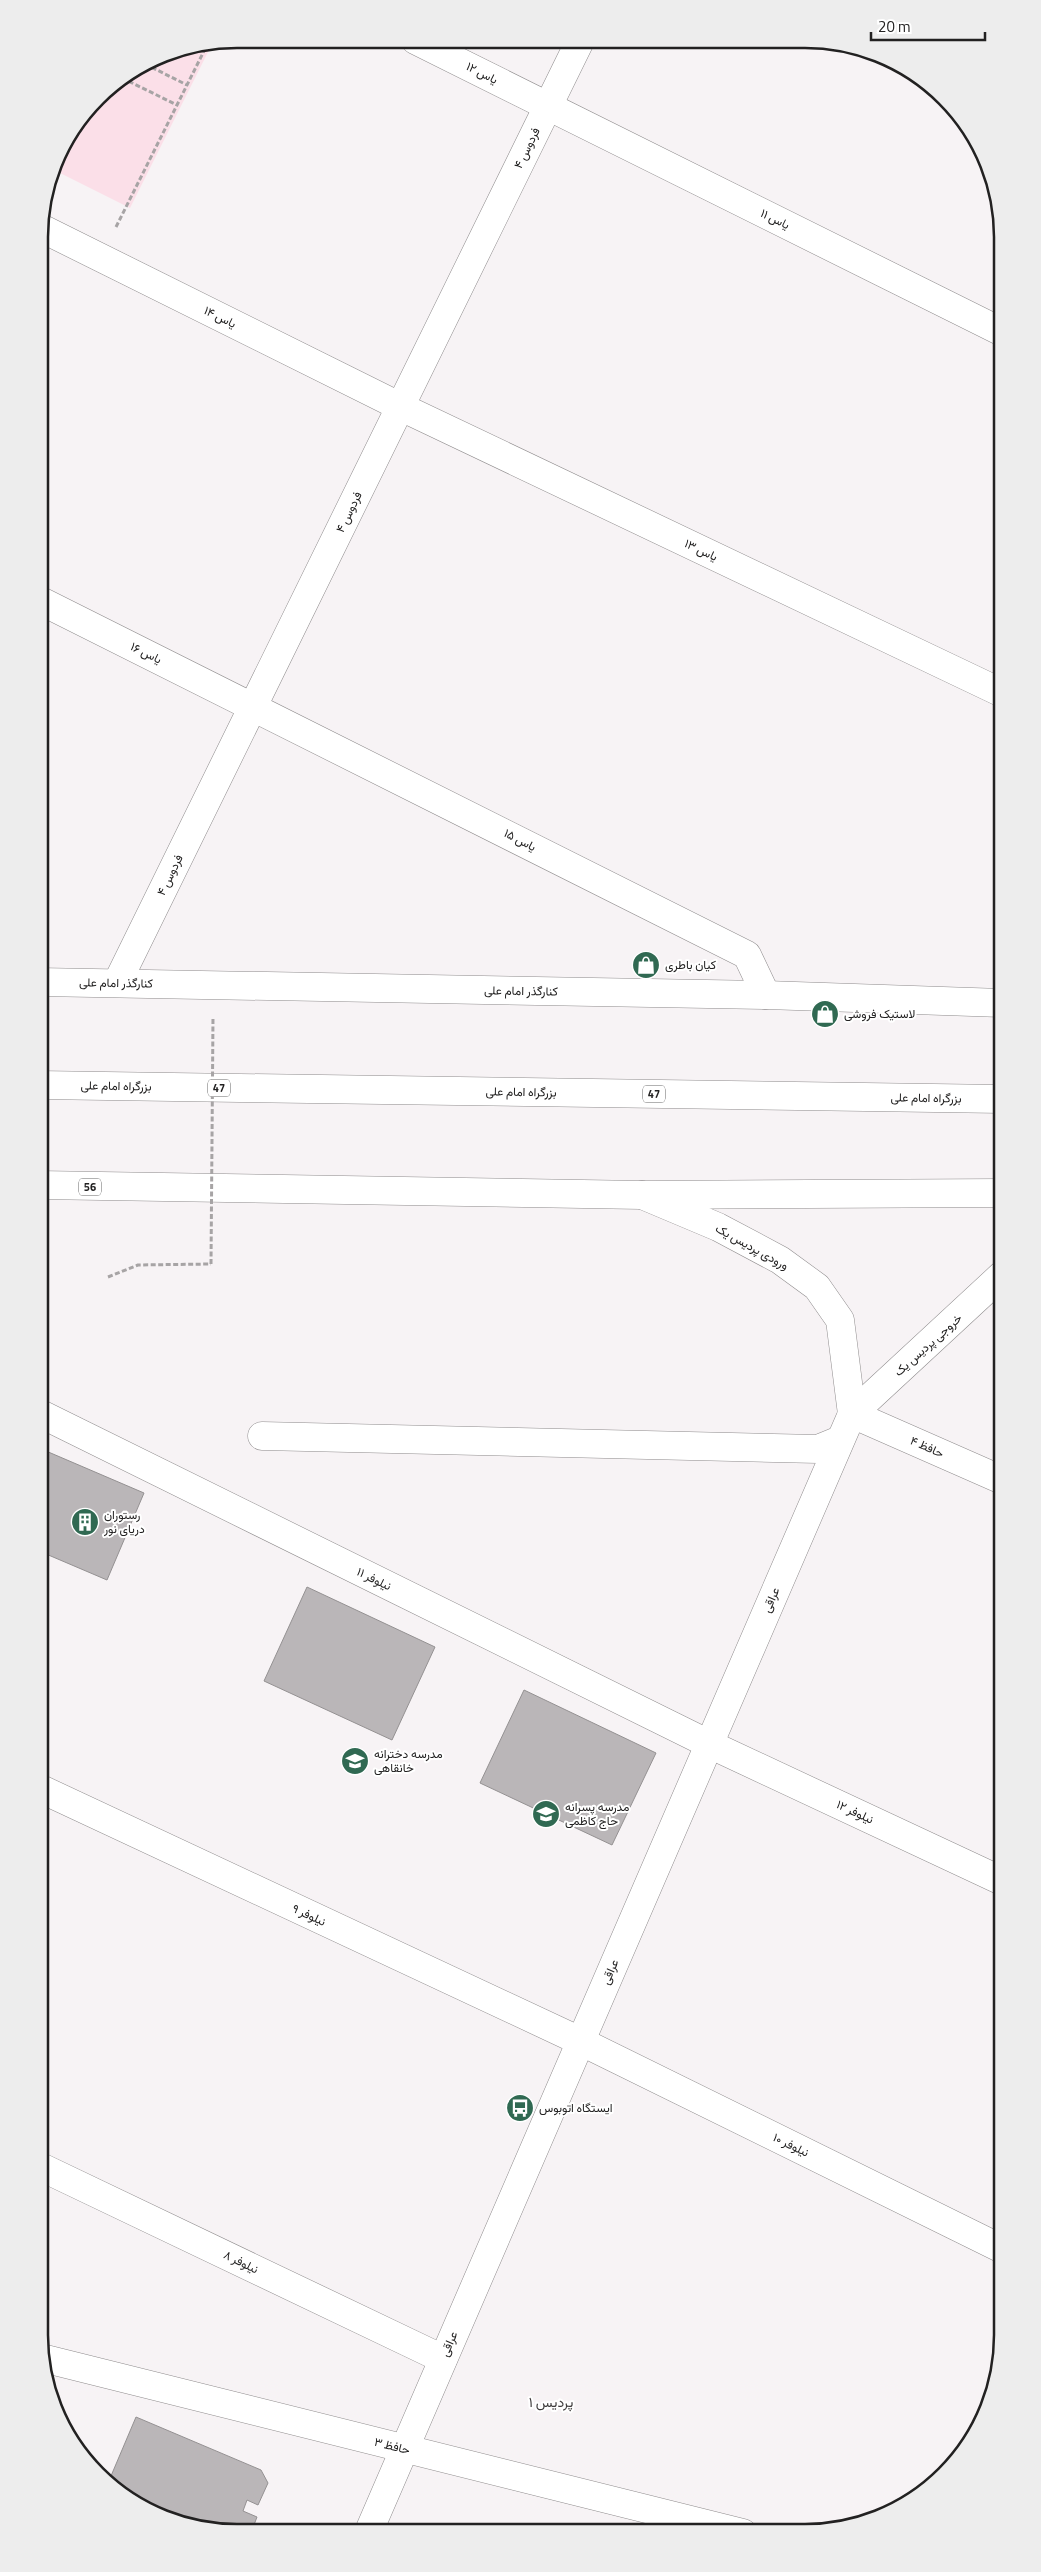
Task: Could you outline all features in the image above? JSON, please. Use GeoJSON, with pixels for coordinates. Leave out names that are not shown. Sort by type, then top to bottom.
{"type":"FeatureCollection","features":[{"type":"Feature","properties":{"kind":"main road","name":"یاس ۱۲"},"geometry":{"type":"LineString","coordinates":[[431,48],[548,106]]}},
{"type":"Feature","properties":{"kind":"main road","name":"فردوس ۴"},"geometry":{"type":"LineString","coordinates":[[117,983],[577,48]]}},
{"type":"Feature","properties":{"kind":"main road","name":"یاس ۱۱"},"geometry":{"type":"LineString","coordinates":[[548,106],[994,328]]}},
{"type":"Feature","properties":{"kind":"main road","name":"یاس ۱۴"},"geometry":{"type":"LineString","coordinates":[[48,231],[400,407]]}},
{"type":"Feature","properties":{"kind":"main road","name":"یاس ۱۳"},"geometry":{"type":"LineString","coordinates":[[400,407],[994,690]]}},
{"type":"Feature","properties":{"kind":"main road","name":"یاس ۱۶"},"geometry":{"type":"LineString","coordinates":[[48,604],[253,706]]}},
{"type":"Feature","properties":{"kind":"main road","name":"یاس ۱۵"},"geometry":{"type":"LineString","coordinates":[[253,706],[747,956],[766,995]]}},
{"type":"Feature","properties":{"kind":"main road","name":"کنارگذر امام علی"},"geometry":{"type":"LineString","coordinates":[[48,982],[766,995],[994,1003]]}},
{"type":"Feature","properties":{"kind":"main road","name":"47"},"geometry":{"type":"LineString","coordinates":[[48,1075],[133,1087]]}},
{"type":"Feature","properties":{"kind":"main road","name":"بزرگراه امام علی"},"geometry":{"type":"LineString","coordinates":[[48,1085],[994,1099]]}},
{"type":"Feature","properties":{"kind":"main road","name":"56"},"geometry":{"type":"LineString","coordinates":[[48,1185],[140,1188]]}},
{"type":"Feature","properties":{"kind":"main road"},"geometry":{"type":"LineString","coordinates":[[48,1194],[140,1188],[642,1195],[994,1193]]}},
{"type":"Feature","properties":{"kind":"main road","name":"ورودی پردیس یک"},"geometry":{"type":"LineString","coordinates":[[642,1195],[718,1227],[780,1260],[817,1287],[840,1320],[852,1414]]}},
{"type":"Feature","properties":{"kind":"main road","name":"خروجی پردیس یک"},"geometry":{"type":"LineString","coordinates":[[852,1414],[994,1282]]}},
{"type":"Feature","properties":{"kind":"main road","name":"عراقی"},"geometry":{"type":"LineString","coordinates":[[372,2524],[852,1414]]}},
{"type":"Feature","properties":{"kind":"main road","name":"حافظ ۴"},"geometry":{"type":"LineString","coordinates":[[852,1414],[994,1476]]}},
{"type":"Feature","properties":{"kind":"main road","name":"نیلوفر ۱۱"},"geometry":{"type":"LineString","coordinates":[[48,1417],[709,1744]]}},
{"type":"Feature","properties":{"kind":"main road"},"geometry":{"type":"LineString","coordinates":[[262,1436],[818,1449],[840,1440]]}},
{"type":"Feature","properties":{"kind":"main road","name":"نیلوفر ۱۲"},"geometry":{"type":"LineString","coordinates":[[709,1744],[994,1877]]}},
{"type":"Feature","properties":{"kind":"main road","name":"نیلوفر ۹"},"geometry":{"type":"LineString","coordinates":[[48,1792],[580,2041]]}},
{"type":"Feature","properties":{"kind":"main road","name":"نیلوفر ۱۰"},"geometry":{"type":"LineString","coordinates":[[580,2041],[994,2244]]}},
{"type":"Feature","properties":{"kind":"main road","name":"نیلوفر ۸"},"geometry":{"type":"LineString","coordinates":[[48,2170],[443,2359]]}},
{"type":"Feature","properties":{"kind":"main road","name":"حافظ ۳"},"geometry":{"type":"LineString","coordinates":[[49,2360],[706,2524]]}},
{"type":"Feature","properties":{"kind":"path"},"geometry":{"type":"LineString","coordinates":[[101,257],[204,50]]}},
{"type":"Feature","properties":{"kind":"path"},"geometry":{"type":"LineString","coordinates":[[152,68],[187,85]]}},
{"type":"Feature","properties":{"kind":"path"},"geometry":{"type":"LineString","coordinates":[[129,82],[176,106]]}},
{"type":"Feature","properties":{"kind":"path"},"geometry":{"type":"LineString","coordinates":[[108,1277],[138,1265],[211,1264],[214,1016]]}},
{"type":"Feature","properties":{"kind":"shaded area"},"geometry":{"type":"Polygon","coordinates":[[[209,49],[130,208],[59,173],[67,153],[79,132],[94,112],[112,94],[132,79],[164,62],[209,49]]]}},
{"type":"Feature","properties":{"kind":"building","name":"رستوران دریای نور"},"geometry":{"type":"Polygon","coordinates":[[[48,1452],[144,1493],[107,1580],[48,1555],[48,1452]]]}},
{"type":"Feature","properties":{"kind":"building"},"geometry":{"type":"Polygon","coordinates":[[[307,1587],[435,1647],[392,1740],[264,1681],[307,1587]]]}},
{"type":"Feature","properties":{"kind":"building"},"geometry":{"type":"Polygon","coordinates":[[[524,1690],[656,1753],[612,1845],[480,1783],[524,1690]]]}},
{"type":"Feature","properties":{"kind":"building"},"geometry":{"type":"Polygon","coordinates":[[[136,2417],[261,2470],[268,2483],[258,2505],[247,2500],[243,2511],[257,2517],[254,2524],[224,2524],[200,2521],[164,2510],[132,2493],[111,2477],[136,2417]]]}},
{"type":"Feature","properties":{"kind":"place","name":"کیان باطری"},"geometry":{"type":"Point","coordinates":[646,965]}},
{"type":"Feature","properties":{"kind":"place","name":"لاستیک فروشی"},"geometry":{"type":"Point","coordinates":[825,1014]}},
{"type":"Feature","properties":{"kind":"place","name":"رستوران دریای نور"},"geometry":{"type":"Point","coordinates":[85,1522]}},
{"type":"Feature","properties":{"kind":"place","name":"مدرسه دخترانه خانقاهی"},"geometry":{"type":"Point","coordinates":[355,1761]}},
{"type":"Feature","properties":{"kind":"place","name":"مدرسه پسرانه حاج کاظمی"},"geometry":{"type":"Point","coordinates":[546,1814]}},
{"type":"Feature","properties":{"kind":"place","name":"ایستگاه اتوبوس"},"geometry":{"type":"Point","coordinates":[520,2108]}},
{"type":"Feature","properties":{"kind":"district","name":"پردیس ۱"},"geometry":{"type":"Point","coordinates":[551,2402]}}]}
